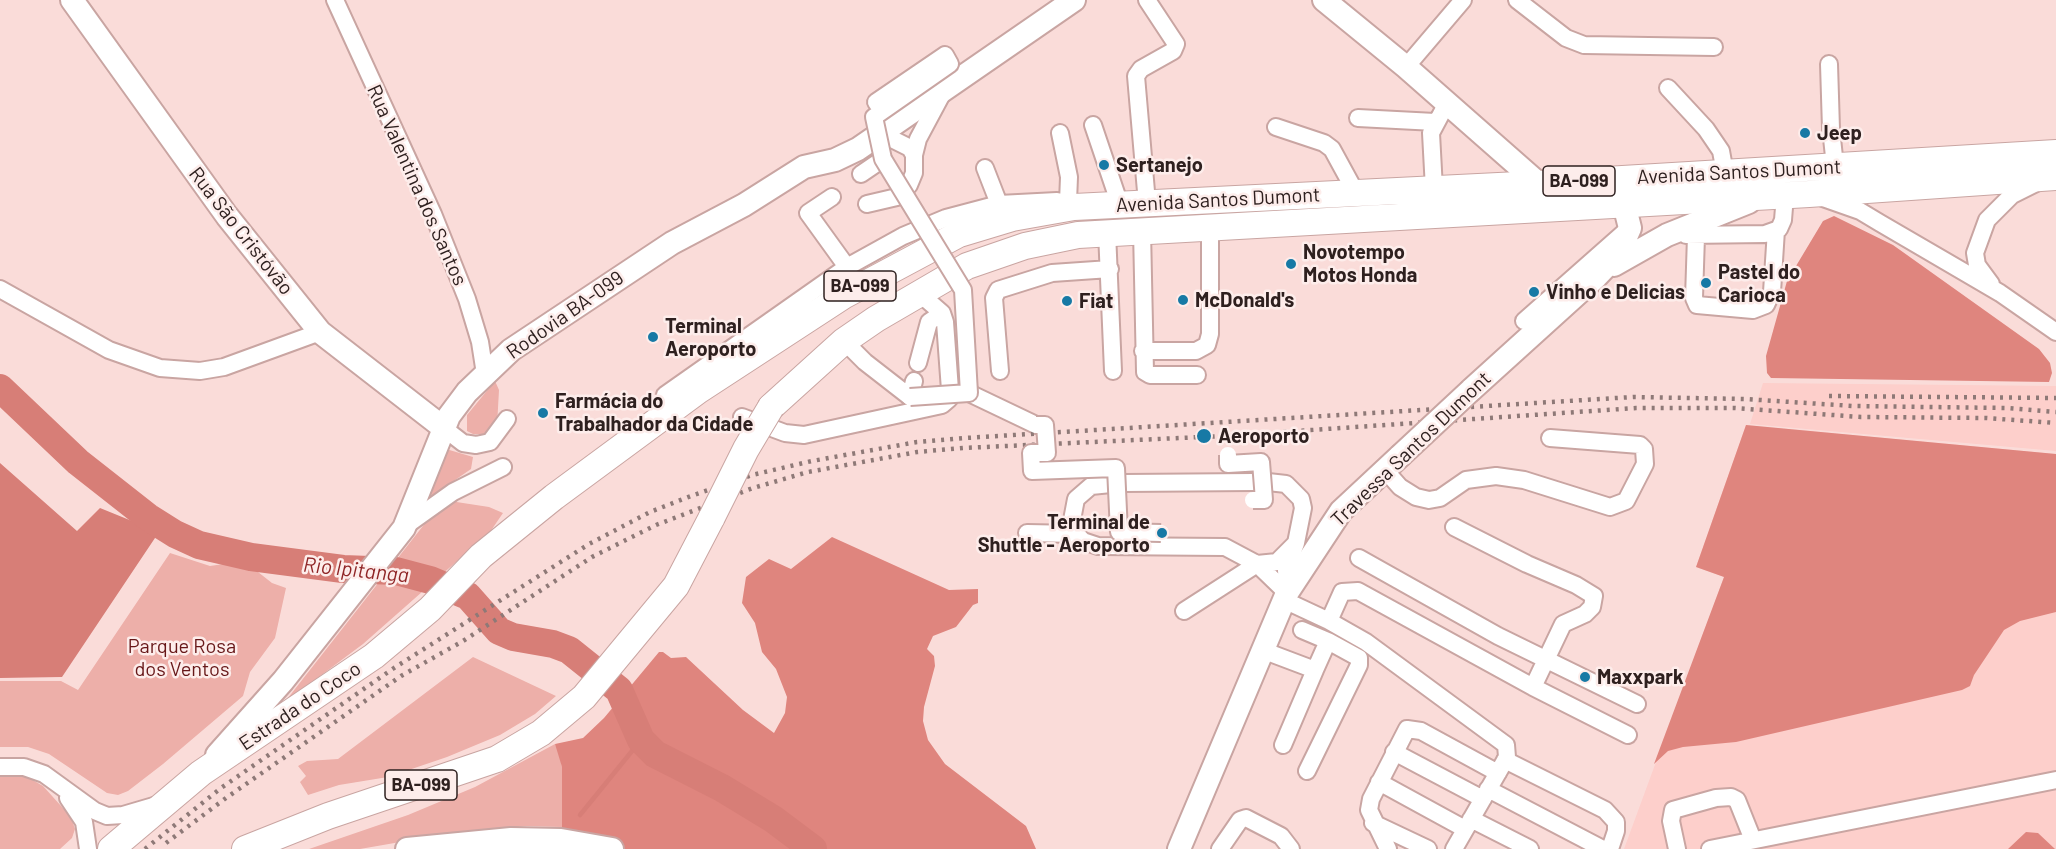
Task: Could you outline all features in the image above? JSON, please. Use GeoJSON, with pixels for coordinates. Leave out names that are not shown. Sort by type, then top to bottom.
{"type":"FeatureCollection","features":[{"type":"Feature","properties":{"kind":"highway","name":"Avenida Santos Dumont"},"geometry":{"type":"LineString","coordinates":[[481,556],[554,497],[732,366],[843,296],[959,234],[1044,211],[1148,203],[1539,184],[2056,153]]}},
{"type":"Feature","properties":{"kind":"highway","name":"Avenida Santos Dumont"},"geometry":{"type":"LineString","coordinates":[[245,849],[328,816],[497,759],[541,733],[584,697],[676,586],[746,449],[771,407],[844,340],[920,293],[986,258],[1024,246],[1107,232],[1627,214],[1787,195],[2056,177]]}},
{"type":"Feature","properties":{"kind":"highway","name":"Estrada do Coco"},"geometry":{"type":"LineString","coordinates":[[111,849],[201,773],[374,656],[430,609],[481,556]]}},
{"type":"Feature","properties":{"kind":"main road","name":"Rua São Cristóvão"},"geometry":{"type":"LineString","coordinates":[[72,0],[227,216],[320,332],[445,429]]}},
{"type":"Feature","properties":{"kind":"main road","name":"Rodovia BA-099"},"geometry":{"type":"LineString","coordinates":[[201,773],[283,681],[397,535],[450,416],[467,392],[485,374],[529,336],[672,243],[736,210],[804,167],[876,150],[944,76],[1074,0]]}},
{"type":"Feature","properties":{"kind":"main road"},"geometry":{"type":"LineString","coordinates":[[1324,0],[1406,67],[1539,184]]}},
{"type":"Feature","properties":{"kind":"main road","name":"Travessa Santos Dumont"},"geometry":{"type":"LineString","coordinates":[[1597,276],[1667,235],[1723,210],[1787,195]]}},
{"type":"Feature","properties":{"kind":"main road"},"geometry":{"type":"LineString","coordinates":[[1627,214],[1667,235]]}},
{"type":"Feature","properties":{"kind":"main road","name":"Travessa Santos Dumont"},"geometry":{"type":"LineString","coordinates":[[1179,849],[1288,593],[1341,511],[1619,254],[1626,241],[1627,214]]}},
{"type":"Feature","properties":{"kind":"main road"},"geometry":{"type":"LineString","coordinates":[[407,849],[512,839],[561,840],[612,849]]}},
{"type":"Feature","properties":{"kind":"street","name":"Rua Valentina dos Santos"},"geometry":{"type":"LineString","coordinates":[[335,0],[433,214],[467,299],[480,342],[485,374]]}},
{"type":"Feature","properties":{"kind":"street"},"geometry":{"type":"LineString","coordinates":[[1147,0],[1176,44],[1173,51],[1141,69],[1136,76],[1148,203]]}},
{"type":"Feature","properties":{"kind":"street"},"geometry":{"type":"LineString","coordinates":[[1406,67],[1463,0]]}},
{"type":"Feature","properties":{"kind":"street"},"geometry":{"type":"LineString","coordinates":[[1517,0],[1566,38],[1584,45],[1714,46]]}},
{"type":"Feature","properties":{"kind":"street"},"geometry":{"type":"LineString","coordinates":[[1829,64],[1831,129],[1835,166]]}},
{"type":"Feature","properties":{"kind":"street"},"geometry":{"type":"LineString","coordinates":[[867,204],[887,201],[905,191],[914,173],[914,155],[922,127],[944,76]]}},
{"type":"Feature","properties":{"kind":"street"},"geometry":{"type":"LineString","coordinates":[[1668,88],[1706,129],[1721,150],[1725,173]]}},
{"type":"Feature","properties":{"kind":"street"},"geometry":{"type":"LineString","coordinates":[[1434,189],[1431,133],[1447,103]]}},
{"type":"Feature","properties":{"kind":"street"},"geometry":{"type":"LineString","coordinates":[[1358,118],[1435,122]]}},
{"type":"Feature","properties":{"kind":"street"},"geometry":{"type":"LineString","coordinates":[[665,395],[847,267],[921,228],[999,204],[1029,201],[1108,206],[1093,124]]}},
{"type":"Feature","properties":{"kind":"street"},"geometry":{"type":"LineString","coordinates":[[1276,127],[1332,149],[1356,193]]}},
{"type":"Feature","properties":{"kind":"street"},"geometry":{"type":"LineString","coordinates":[[1059,133],[1069,177],[1068,202]]}},
{"type":"Feature","properties":{"kind":"street"},"geometry":{"type":"LineString","coordinates":[[861,174],[876,150],[892,139],[910,148],[914,155]]}},
{"type":"Feature","properties":{"kind":"street"},"geometry":{"type":"LineString","coordinates":[[876,150],[963,290],[969,393]]}},
{"type":"Feature","properties":{"kind":"street"},"geometry":{"type":"LineString","coordinates":[[985,168],[999,204]]}},
{"type":"Feature","properties":{"kind":"street"},"geometry":{"type":"LineString","coordinates":[[2000,293],[1977,265],[1975,253],[1987,220],[2012,195],[2036,183],[2056,177]]}},
{"type":"Feature","properties":{"kind":"street"},"geometry":{"type":"LineString","coordinates":[[1696,236],[1694,298],[1697,305],[1753,310],[1766,305],[1772,292],[1776,230],[1783,220],[1787,195],[1860,211],[2000,293],[2056,332]]}},
{"type":"Feature","properties":{"kind":"street"},"geometry":{"type":"LineString","coordinates":[[831,197],[808,213],[847,267]]}},
{"type":"Feature","properties":{"kind":"street"},"geometry":{"type":"LineString","coordinates":[[1524,321],[1627,214]]}},
{"type":"Feature","properties":{"kind":"street"},"geometry":{"type":"LineString","coordinates":[[1143,351],[1196,351],[1207,345],[1210,334],[1210,227]]}},
{"type":"Feature","properties":{"kind":"street"},"geometry":{"type":"LineString","coordinates":[[1142,230],[1145,372],[1150,375],[1197,375]]}},
{"type":"Feature","properties":{"kind":"street"},"geometry":{"type":"LineString","coordinates":[[1667,235],[1765,234],[1776,230]]}},
{"type":"Feature","properties":{"kind":"street"},"geometry":{"type":"LineString","coordinates":[[1107,232],[1113,371]]}},
{"type":"Feature","properties":{"kind":"street"},"geometry":{"type":"LineString","coordinates":[[1000,371],[994,298],[998,290],[1052,273],[1110,269]]}},
{"type":"Feature","properties":{"kind":"street"},"geometry":{"type":"LineString","coordinates":[[0,289],[109,350],[160,368],[200,371],[224,367],[320,332]]}},
{"type":"Feature","properties":{"kind":"street"},"geometry":{"type":"LineString","coordinates":[[742,417],[785,433],[804,435],[942,405],[949,399],[950,390],[942,313],[920,293]]}},
{"type":"Feature","properties":{"kind":"street"},"geometry":{"type":"LineString","coordinates":[[918,363],[929,322],[942,313]]}},
{"type":"Feature","properties":{"kind":"street"},"geometry":{"type":"LineString","coordinates":[[844,340],[865,362],[912,389],[969,393],[1036,425],[1045,425],[1047,453],[1031,453],[1032,471],[1116,468],[1119,532],[1161,533]]}},
{"type":"Feature","properties":{"kind":"street"},"geometry":{"type":"LineString","coordinates":[[445,429],[463,443],[476,445],[490,442],[507,418]]}},
{"type":"Feature","properties":{"kind":"street"},"geometry":{"type":"LineString","coordinates":[[1392,463],[1400,487],[1416,497],[1428,500],[1440,498],[1466,480],[1496,476],[1524,480],[1610,507],[1626,501],[1645,464],[1644,449],[1640,445],[1550,438]]}},
{"type":"Feature","properties":{"kind":"street"},"geometry":{"type":"LineString","coordinates":[[1228,455],[1228,464],[1262,462],[1263,500],[1253,500]]}},
{"type":"Feature","properties":{"kind":"street"},"geometry":{"type":"LineString","coordinates":[[397,535],[453,492],[503,467]]}},
{"type":"Feature","properties":{"kind":"street"},"geometry":{"type":"LineString","coordinates":[[1288,593],[1286,571],[1303,515],[1301,499],[1286,484],[1261,482],[1117,483],[1091,486],[1076,499],[1072,520],[1076,534],[1083,541],[1098,546],[1225,548],[1257,564],[1288,593],[1329,621],[1366,642],[1495,735],[1508,749],[1502,766],[1454,849]]}},
{"type":"Feature","properties":{"kind":"street"},"geometry":{"type":"LineString","coordinates":[[1454,527],[1593,596],[1592,607],[1585,614],[1563,624],[1533,687]]}},
{"type":"Feature","properties":{"kind":"street"},"geometry":{"type":"LineString","coordinates":[[1027,533],[1076,534]]}},
{"type":"Feature","properties":{"kind":"street"},"geometry":{"type":"LineString","coordinates":[[1184,611],[1257,564],[1277,562],[1296,543]]}},
{"type":"Feature","properties":{"kind":"street"},"geometry":{"type":"LineString","coordinates":[[1359,558],[1545,661],[1637,704]]}},
{"type":"Feature","properties":{"kind":"street"},"geometry":{"type":"LineString","coordinates":[[1329,621],[1342,592],[1358,591],[1533,687],[1628,735]]}},
{"type":"Feature","properties":{"kind":"street"},"geometry":{"type":"LineString","coordinates":[[1302,630],[1358,656],[1360,661],[1307,771]]}},
{"type":"Feature","properties":{"kind":"street"},"geometry":{"type":"LineString","coordinates":[[1283,745],[1328,641]]}},
{"type":"Feature","properties":{"kind":"street"},"geometry":{"type":"LineString","coordinates":[[1262,650],[1315,670]]}},
{"type":"Feature","properties":{"kind":"street"},"geometry":{"type":"LineString","coordinates":[[1388,849],[1369,810],[1394,752],[1407,729],[1414,728],[1605,810],[1616,822],[1616,831],[1610,849]]}},
{"type":"Feature","properties":{"kind":"street"},"geometry":{"type":"LineString","coordinates":[[1394,752],[1603,849]]}},
{"type":"Feature","properties":{"kind":"street"},"geometry":{"type":"LineString","coordinates":[[0,767],[24,767],[35,771],[95,811],[107,816],[123,815],[167,803]]}},
{"type":"Feature","properties":{"kind":"street"},"geometry":{"type":"LineString","coordinates":[[1710,849],[2056,780]]}},
{"type":"Feature","properties":{"kind":"street"},"geometry":{"type":"LineString","coordinates":[[1379,783],[1468,824],[1530,849]]}},
{"type":"Feature","properties":{"kind":"street"},"geometry":{"type":"LineString","coordinates":[[59,785],[84,822],[88,849]]}},
{"type":"Feature","properties":{"kind":"street"},"geometry":{"type":"LineString","coordinates":[[1677,849],[1671,821],[1672,810],[1716,798],[1731,797],[1737,800],[1753,840]]}},
{"type":"Feature","properties":{"kind":"street"},"geometry":{"type":"LineString","coordinates":[[1220,849],[1240,820],[1249,818],[1281,836],[1291,849]]}},
{"type":"Feature","properties":{"kind":"street"},"geometry":{"type":"LineString","coordinates":[[1373,822],[1428,849]]}},
{"type":"Feature","properties":{"kind":"shaded area"},"geometry":{"type":"Polygon","coordinates":[[[1834,216],[1893,245],[2039,349],[2050,363],[2052,373],[2049,382],[1771,378],[1767,373],[1766,356],[1787,281],[1823,221],[1834,216]]]}},
{"type":"Feature","properties":{"kind":"shaded area"},"geometry":{"type":"Polygon","coordinates":[[[1763,383],[2056,386],[2056,451],[1750,424],[1763,383]]]}},
{"type":"Feature","properties":{"kind":"shaded area"},"geometry":{"type":"Polygon","coordinates":[[[1746,425],[2056,454],[2056,849],[1624,849],[1724,577],[1696,567],[1746,425]]]}},
{"type":"Feature","properties":{"kind":"shaded area"},"geometry":{"type":"Polygon","coordinates":[[[1746,425],[2056,454],[2056,612],[2020,621],[2004,630],[1974,675],[1970,686],[1962,690],[1736,742],[1683,747],[1668,751],[1654,764],[1724,577],[1696,567],[1746,425]]]}},
{"type":"Feature","properties":{"kind":"shaded area"},"geometry":{"type":"Polygon","coordinates":[[[0,463],[77,531],[100,508],[159,532],[62,677],[0,678],[0,463]]]}},
{"type":"Feature","properties":{"kind":"shaded area"},"geometry":{"type":"Polygon","coordinates":[[[832,537],[949,590],[978,589],[978,603],[973,605],[956,627],[933,636],[927,649],[934,656],[935,666],[924,707],[923,721],[928,740],[945,764],[1026,826],[1036,849],[566,849],[562,827],[562,767],[555,744],[583,738],[604,718],[659,652],[671,658],[686,657],[743,710],[774,733],[785,713],[787,697],[776,669],[762,652],[755,623],[742,603],[746,577],[769,559],[791,569],[832,537]]]}},
{"type":"Feature","properties":{"kind":"shaded area"},"geometry":{"type":"Polygon","coordinates":[[[2026,832],[2038,833],[2055,849],[2008,849],[2026,832]]]}},
{"type":"Feature","properties":{"kind":"green space"},"geometry":{"type":"Polygon","coordinates":[[[495,381],[499,390],[497,426],[491,434],[473,434],[467,431],[467,415],[495,381]]]}},
{"type":"Feature","properties":{"kind":"green space"},"geometry":{"type":"Polygon","coordinates":[[[446,449],[473,457],[471,469],[429,498],[446,449]]]}},
{"type":"Feature","properties":{"kind":"green space"},"geometry":{"type":"Polygon","coordinates":[[[450,501],[489,507],[503,513],[490,532],[363,644],[284,703],[430,517],[450,501]]]}},
{"type":"Feature","properties":{"kind":"green space","name":"Parque Rosa dos Ventos"},"geometry":{"type":"Polygon","coordinates":[[[170,553],[210,566],[244,561],[272,583],[286,588],[275,638],[250,672],[243,696],[163,764],[128,791],[118,795],[107,793],[49,754],[28,747],[0,747],[0,681],[61,681],[78,690],[170,553]]]}},
{"type":"Feature","properties":{"kind":"green space"},"geometry":{"type":"Polygon","coordinates":[[[473,657],[556,696],[535,714],[500,735],[447,757],[388,777],[339,785],[308,795],[300,782],[306,776],[298,766],[307,761],[338,759],[473,657]]]}},
{"type":"Feature","properties":{"kind":"green space"},"geometry":{"type":"Polygon","coordinates":[[[555,744],[560,754],[562,767],[562,827],[527,826],[458,832],[360,849],[309,849],[408,815],[475,787],[555,744]]]}},
{"type":"Feature","properties":{"kind":"green space"},"geometry":{"type":"Polygon","coordinates":[[[0,775],[24,775],[43,786],[71,817],[75,829],[72,838],[60,849],[0,849],[0,775]]]}},
{"type":"Feature","properties":{"kind":"waterway","name":"Rio Ipitanga"},"geometry":{"type":"LineString","coordinates":[[0,388],[78,462],[148,517],[175,534],[199,545],[251,557],[343,569],[396,571],[430,580],[468,596],[499,631],[513,637],[553,644],[569,650],[619,690],[641,740],[655,754],[722,788],[773,819],[813,849]]}},
{"type":"Feature","properties":{"kind":"waterway"},"geometry":{"type":"LineString","coordinates":[[580,815],[641,740]]}},
{"type":"Feature","properties":{"kind":"railway"},"geometry":{"type":"LineString","coordinates":[[1829,396],[2056,398]]}},
{"type":"Feature","properties":{"kind":"railway"},"geometry":{"type":"LineString","coordinates":[[145,849],[221,788],[394,668],[589,544],[650,512],[691,496],[752,475],[812,461],[917,442],[965,438],[1633,397],[1745,399],[1853,406],[2006,408],[2056,412]]}},
{"type":"Feature","properties":{"kind":"railway"},"geometry":{"type":"LineString","coordinates":[[166,843],[226,798],[401,676],[463,641],[592,557],[656,525],[753,488],[808,472],[917,452],[963,448],[1223,436],[1636,408],[1734,408],[1861,417],[1986,418],[2056,423]]}},
{"type":"Feature","properties":{"kind":"place","name":"Jeep"},"geometry":{"type":"Point","coordinates":[1805,133]}},
{"type":"Feature","properties":{"kind":"place","name":"Sertanejo"},"geometry":{"type":"Point","coordinates":[1104,165]}},
{"type":"Feature","properties":{"kind":"place","name":"Novotempo Motos Honda"},"geometry":{"type":"Point","coordinates":[1291,264]}},
{"type":"Feature","properties":{"kind":"place","name":"Pastel do Carioca"},"geometry":{"type":"Point","coordinates":[1706,283]}},
{"type":"Feature","properties":{"kind":"place","name":"Vinho e Delicias"},"geometry":{"type":"Point","coordinates":[1534,292]}},
{"type":"Feature","properties":{"kind":"place","name":"McDonald's"},"geometry":{"type":"Point","coordinates":[1183,300]}},
{"type":"Feature","properties":{"kind":"place","name":"Fiat"},"geometry":{"type":"Point","coordinates":[1067,301]}},
{"type":"Feature","properties":{"kind":"place","name":"Terminal Aeroporto"},"geometry":{"type":"Point","coordinates":[653,337]}},
{"type":"Feature","properties":{"kind":"place","name":"Farmácia do Trabalhador da Cidade"},"geometry":{"type":"Point","coordinates":[543,413]}},
{"type":"Feature","properties":{"kind":"place","name":"Aeroporto"},"geometry":{"type":"Point","coordinates":[1204,436]}},
{"type":"Feature","properties":{"kind":"place","name":"Terminal de Shuttle - Aeroporto"},"geometry":{"type":"Point","coordinates":[1162,533]}},
{"type":"Feature","properties":{"kind":"place","name":"Maxxpark"},"geometry":{"type":"Point","coordinates":[1585,677]}}]}
